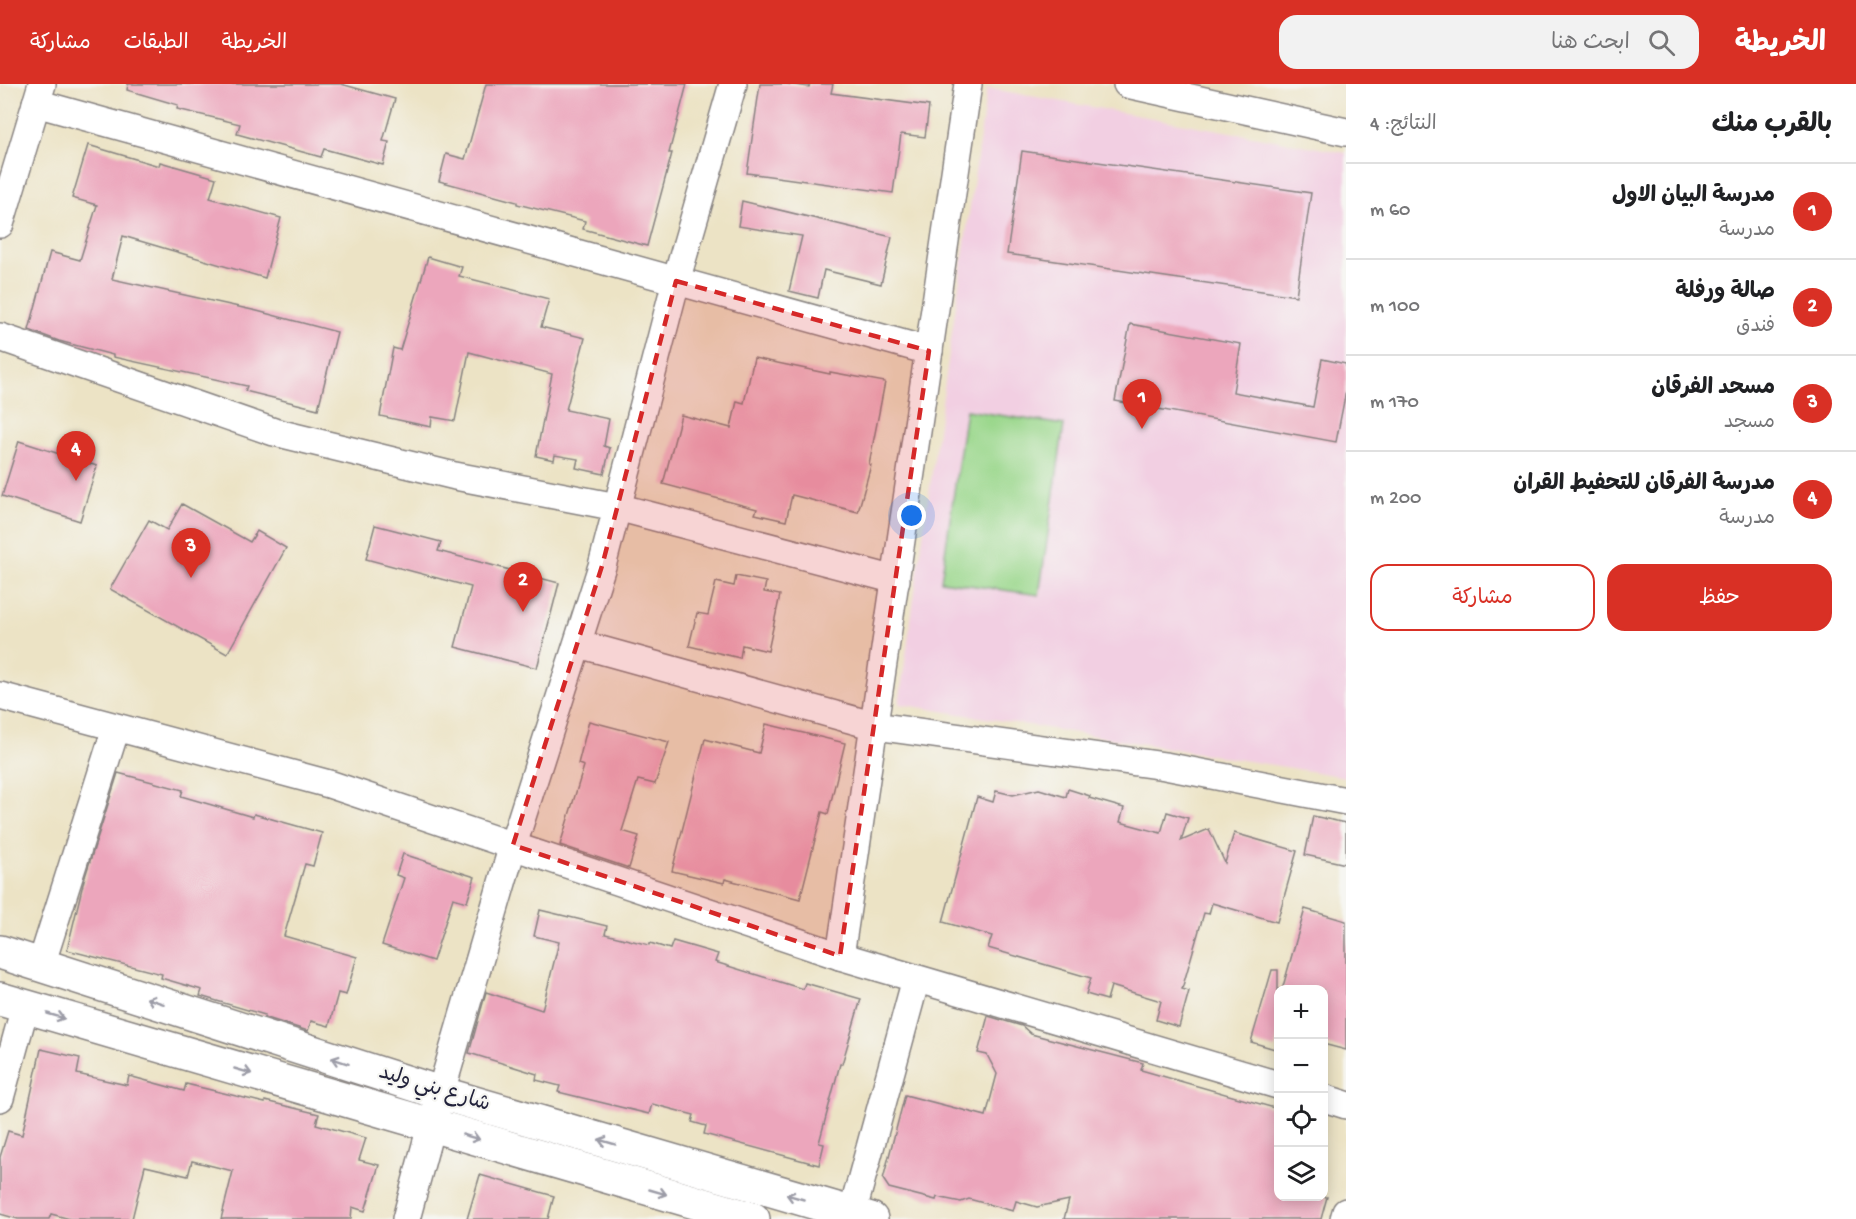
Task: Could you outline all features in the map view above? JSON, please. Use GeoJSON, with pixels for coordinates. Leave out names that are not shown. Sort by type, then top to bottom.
{"type":"FeatureCollection","features":[{"type":"Feature","properties":{"kind":"street"},"geometry":{"type":"LineString","coordinates":[[406,1219],[430,1125],[513,845],[602,566],[676,280],[733,84]]}},
{"type":"Feature","properties":{"kind":"street"},"geometry":{"type":"LineString","coordinates":[[840,956],[968,84]]}},
{"type":"Feature","properties":{"kind":"street"},"geometry":{"type":"LineString","coordinates":[[1127,84],[1346,132]]}},
{"type":"Feature","properties":{"kind":"street"},"geometry":{"type":"LineString","coordinates":[[0,224],[39,93],[676,280],[929,351]]}},
{"type":"Feature","properties":{"kind":"street"},"geometry":{"type":"LineString","coordinates":[[0,337],[274,432],[455,476],[617,507],[896,580]]}},
{"type":"Feature","properties":{"kind":"street"},"geometry":{"type":"LineString","coordinates":[[579,644],[875,726],[1165,766],[1346,801]]}},
{"type":"Feature","properties":{"kind":"street"},"geometry":{"type":"LineString","coordinates":[[0,696],[329,784],[840,956],[1274,1084]]}},
{"type":"Feature","properties":{"kind":"street"},"geometry":{"type":"LineString","coordinates":[[41,965],[116,728]]}},
{"type":"Feature","properties":{"kind":"street","name":"شارع بني وليد"},"geometry":{"type":"LineString","coordinates":[[0,952],[440,1093],[862,1216]]}},
{"type":"Feature","properties":{"kind":"street"},"geometry":{"type":"LineString","coordinates":[[862,1216],[916,979]]}},
{"type":"Feature","properties":{"kind":"street"},"geometry":{"type":"LineString","coordinates":[[0,1098],[12,1003]]}},
{"type":"Feature","properties":{"kind":"street","name":"شارع بني وليد"},"geometry":{"type":"LineString","coordinates":[[12,1003],[753,1219]]}},
{"type":"Feature","properties":{"kind":"street"},"geometry":{"type":"LineString","coordinates":[[1328,1100],[1346,1105]]}},
{"type":"Feature","properties":{"kind":"street"},"geometry":{"type":"LineString","coordinates":[[1344,1219],[1346,1212]]}},
{"type":"Feature","properties":{"kind":"highlighted area"},"geometry":{"type":"Polygon","coordinates":[[[676,281],[929,351],[840,956],[513,845],[602,566],[676,281]]]}},
{"type":"Feature","properties":{"kind":"shaded area"},"geometry":{"type":"Polygon","coordinates":[[[987,88],[1346,153],[1346,777],[899,704],[987,88]]]}},
{"type":"Feature","properties":{"kind":"green space"},"geometry":{"type":"Polygon","coordinates":[[[966,410],[1064,425],[1039,595],[941,581],[966,410]]]}},
{"type":"Feature","properties":{"kind":"building"},"geometry":{"type":"Polygon","coordinates":[[[128,84],[341,84],[395,99],[383,141],[389,142],[383,165],[324,149],[321,157],[237,134],[240,124],[177,109],[178,105],[127,90],[128,84]]]}},
{"type":"Feature","properties":{"kind":"building"},"geometry":{"type":"Polygon","coordinates":[[[486,84],[687,84],[669,153],[672,153],[647,246],[583,229],[585,221],[439,181],[446,154],[465,159],[486,84]]]}},
{"type":"Feature","properties":{"kind":"building"},"geometry":{"type":"Polygon","coordinates":[[[760,84],[809,87],[810,84],[833,84],[831,93],[929,106],[925,137],[901,134],[893,193],[747,173],[760,84]]]}},
{"type":"Feature","properties":{"kind":"building"},"geometry":{"type":"Polygon","coordinates":[[[88,145],[159,166],[160,162],[216,178],[210,198],[281,218],[265,278],[123,236],[112,279],[257,311],[337,332],[318,409],[245,391],[247,386],[113,357],[113,355],[59,341],[29,330],[50,252],[80,260],[97,205],[72,198],[88,145]]]}},
{"type":"Feature","properties":{"kind":"building"},"geometry":{"type":"Polygon","coordinates":[[[1022,151],[1311,193],[1296,296],[1007,254],[1022,151]]]}},
{"type":"Feature","properties":{"kind":"building"},"geometry":{"type":"Polygon","coordinates":[[[742,201],[892,237],[881,284],[824,270],[818,298],[789,291],[802,236],[738,226],[742,201]]]}},
{"type":"Feature","properties":{"kind":"building"},"geometry":{"type":"Polygon","coordinates":[[[428,257],[462,267],[459,276],[549,299],[541,327],[585,338],[566,410],[609,419],[604,446],[610,448],[604,474],[576,468],[578,459],[555,455],[554,460],[536,456],[552,374],[469,352],[455,421],[432,417],[431,427],[380,416],[393,348],[400,350],[428,257]]]}},
{"type":"Feature","properties":{"kind":"building"},"geometry":{"type":"Polygon","coordinates":[[[1130,324],[1241,344],[1233,392],[1313,407],[1322,359],[1346,364],[1346,391],[1336,442],[1115,401],[1130,324]]]}},
{"type":"Feature","properties":{"kind":"building"},"geometry":{"type":"Polygon","coordinates":[[[754,358],[830,374],[830,372],[885,382],[869,464],[871,465],[858,512],[792,495],[786,521],[755,514],[757,509],[663,484],[681,415],[731,428],[737,401],[744,403],[754,358]]]}},
{"type":"Feature","properties":{"kind":"building"},"geometry":{"type":"Polygon","coordinates":[[[19,441],[97,466],[80,521],[2,496],[19,441]]]}},
{"type":"Feature","properties":{"kind":"building"},"geometry":{"type":"Polygon","coordinates":[[[182,504],[250,542],[257,531],[286,548],[227,654],[110,589],[149,520],[167,530],[182,504]]]}},
{"type":"Feature","properties":{"kind":"building"},"geometry":{"type":"Polygon","coordinates":[[[375,525],[441,542],[438,551],[559,583],[537,668],[455,647],[471,587],[366,559],[375,525]]]}},
{"type":"Feature","properties":{"kind":"building"},"geometry":{"type":"Polygon","coordinates":[[[736,576],[766,582],[764,592],[780,595],[768,651],[742,645],[740,658],[689,646],[697,613],[708,615],[716,582],[734,586],[736,576]]]}},
{"type":"Feature","properties":{"kind":"building"},"geometry":{"type":"Polygon","coordinates":[[[589,721],[669,742],[655,784],[638,780],[622,831],[639,836],[629,868],[560,845],[584,766],[578,764],[589,721]]]}},
{"type":"Feature","properties":{"kind":"building"},"geometry":{"type":"Polygon","coordinates":[[[766,724],[845,743],[828,814],[822,812],[800,899],[725,879],[724,883],[672,871],[705,739],[759,753],[766,724]]]}},
{"type":"Feature","properties":{"kind":"building"},"geometry":{"type":"Polygon","coordinates":[[[118,773],[183,790],[181,796],[253,817],[254,814],[322,833],[313,866],[305,864],[284,936],[357,957],[346,995],[338,993],[329,1026],[311,1021],[308,1031],[264,1017],[265,1015],[200,996],[202,990],[161,978],[162,974],[67,950],[84,880],[118,773]]]}},
{"type":"Feature","properties":{"kind":"building"},"geometry":{"type":"Polygon","coordinates":[[[1039,789],[1066,797],[1068,789],[1124,808],[1120,822],[1161,833],[1167,812],[1188,818],[1181,841],[1209,829],[1225,863],[1234,833],[1297,851],[1277,922],[1212,903],[1209,914],[1204,913],[1182,989],[1189,991],[1179,1027],[1156,1020],[1161,1001],[1111,986],[1107,1000],[1086,994],[1091,978],[988,948],[992,936],[943,922],[977,797],[993,802],[996,791],[1013,795],[1039,789]]]}},
{"type":"Feature","properties":{"kind":"building"},"geometry":{"type":"Polygon","coordinates":[[[1313,816],[1346,823],[1346,864],[1305,855],[1313,816]]]}},
{"type":"Feature","properties":{"kind":"building"},"geometry":{"type":"Polygon","coordinates":[[[403,854],[475,877],[467,902],[453,898],[433,961],[382,945],[404,878],[396,875],[403,854]]]}},
{"type":"Feature","properties":{"kind":"building"},"geometry":{"type":"Polygon","coordinates":[[[1305,909],[1346,921],[1346,1050],[1328,1045],[1328,985],[1283,985],[1305,909]]]}},
{"type":"Feature","properties":{"kind":"building"},"geometry":{"type":"Polygon","coordinates":[[[540,910],[607,926],[605,934],[649,945],[650,943],[670,949],[673,941],[718,954],[715,962],[803,989],[805,983],[861,999],[842,1064],[840,1064],[819,1143],[824,1144],[819,1165],[704,1134],[706,1126],[692,1122],[694,1115],[652,1104],[649,1114],[558,1092],[560,1086],[536,1080],[537,1074],[469,1053],[486,992],[542,1010],[559,942],[534,936],[540,910]]]}},
{"type":"Feature","properties":{"kind":"building"},"geometry":{"type":"Polygon","coordinates":[[[1272,970],[1278,970],[1278,985],[1274,985],[1274,1049],[1251,1042],[1272,970]]]}},
{"type":"Feature","properties":{"kind":"building"},"geometry":{"type":"Polygon","coordinates":[[[988,1016],[1022,1026],[1031,1034],[1143,1063],[1141,1070],[1274,1108],[1274,1201],[1326,1201],[1321,1219],[1064,1219],[1069,1200],[1037,1207],[1016,1201],[1013,1211],[969,1199],[961,1202],[937,1197],[936,1200],[889,1188],[883,1179],[905,1095],[986,1116],[997,1074],[987,1055],[978,1053],[988,1016]]]}},
{"type":"Feature","properties":{"kind":"building"},"geometry":{"type":"Polygon","coordinates":[[[41,1049],[80,1058],[77,1074],[127,1085],[129,1076],[184,1091],[186,1084],[319,1114],[316,1124],[366,1138],[359,1160],[379,1165],[365,1211],[352,1207],[351,1219],[221,1219],[233,1171],[192,1161],[188,1176],[145,1166],[132,1219],[70,1219],[51,1214],[49,1219],[18,1219],[0,1214],[0,1157],[8,1131],[22,1135],[41,1049]]]}},
{"type":"Feature","properties":{"kind":"building"},"geometry":{"type":"Polygon","coordinates":[[[480,1175],[554,1196],[548,1219],[467,1219],[480,1175]]]}},
{"type":"Feature","properties":{"kind":"place","name":"مدرسة البيان الاول"},"geometry":{"type":"Point","coordinates":[1142,429]}},
{"type":"Feature","properties":{"kind":"place","name":"مدرسة الفرقان للتحفيط القران"},"geometry":{"type":"Point","coordinates":[76,481]}},
{"type":"Feature","properties":{"kind":"place","name":"مسحد الفرقان"},"geometry":{"type":"Point","coordinates":[191,578]}},
{"type":"Feature","properties":{"kind":"place","name":"صالة ورفلة"},"geometry":{"type":"Point","coordinates":[523,612]}}]}
